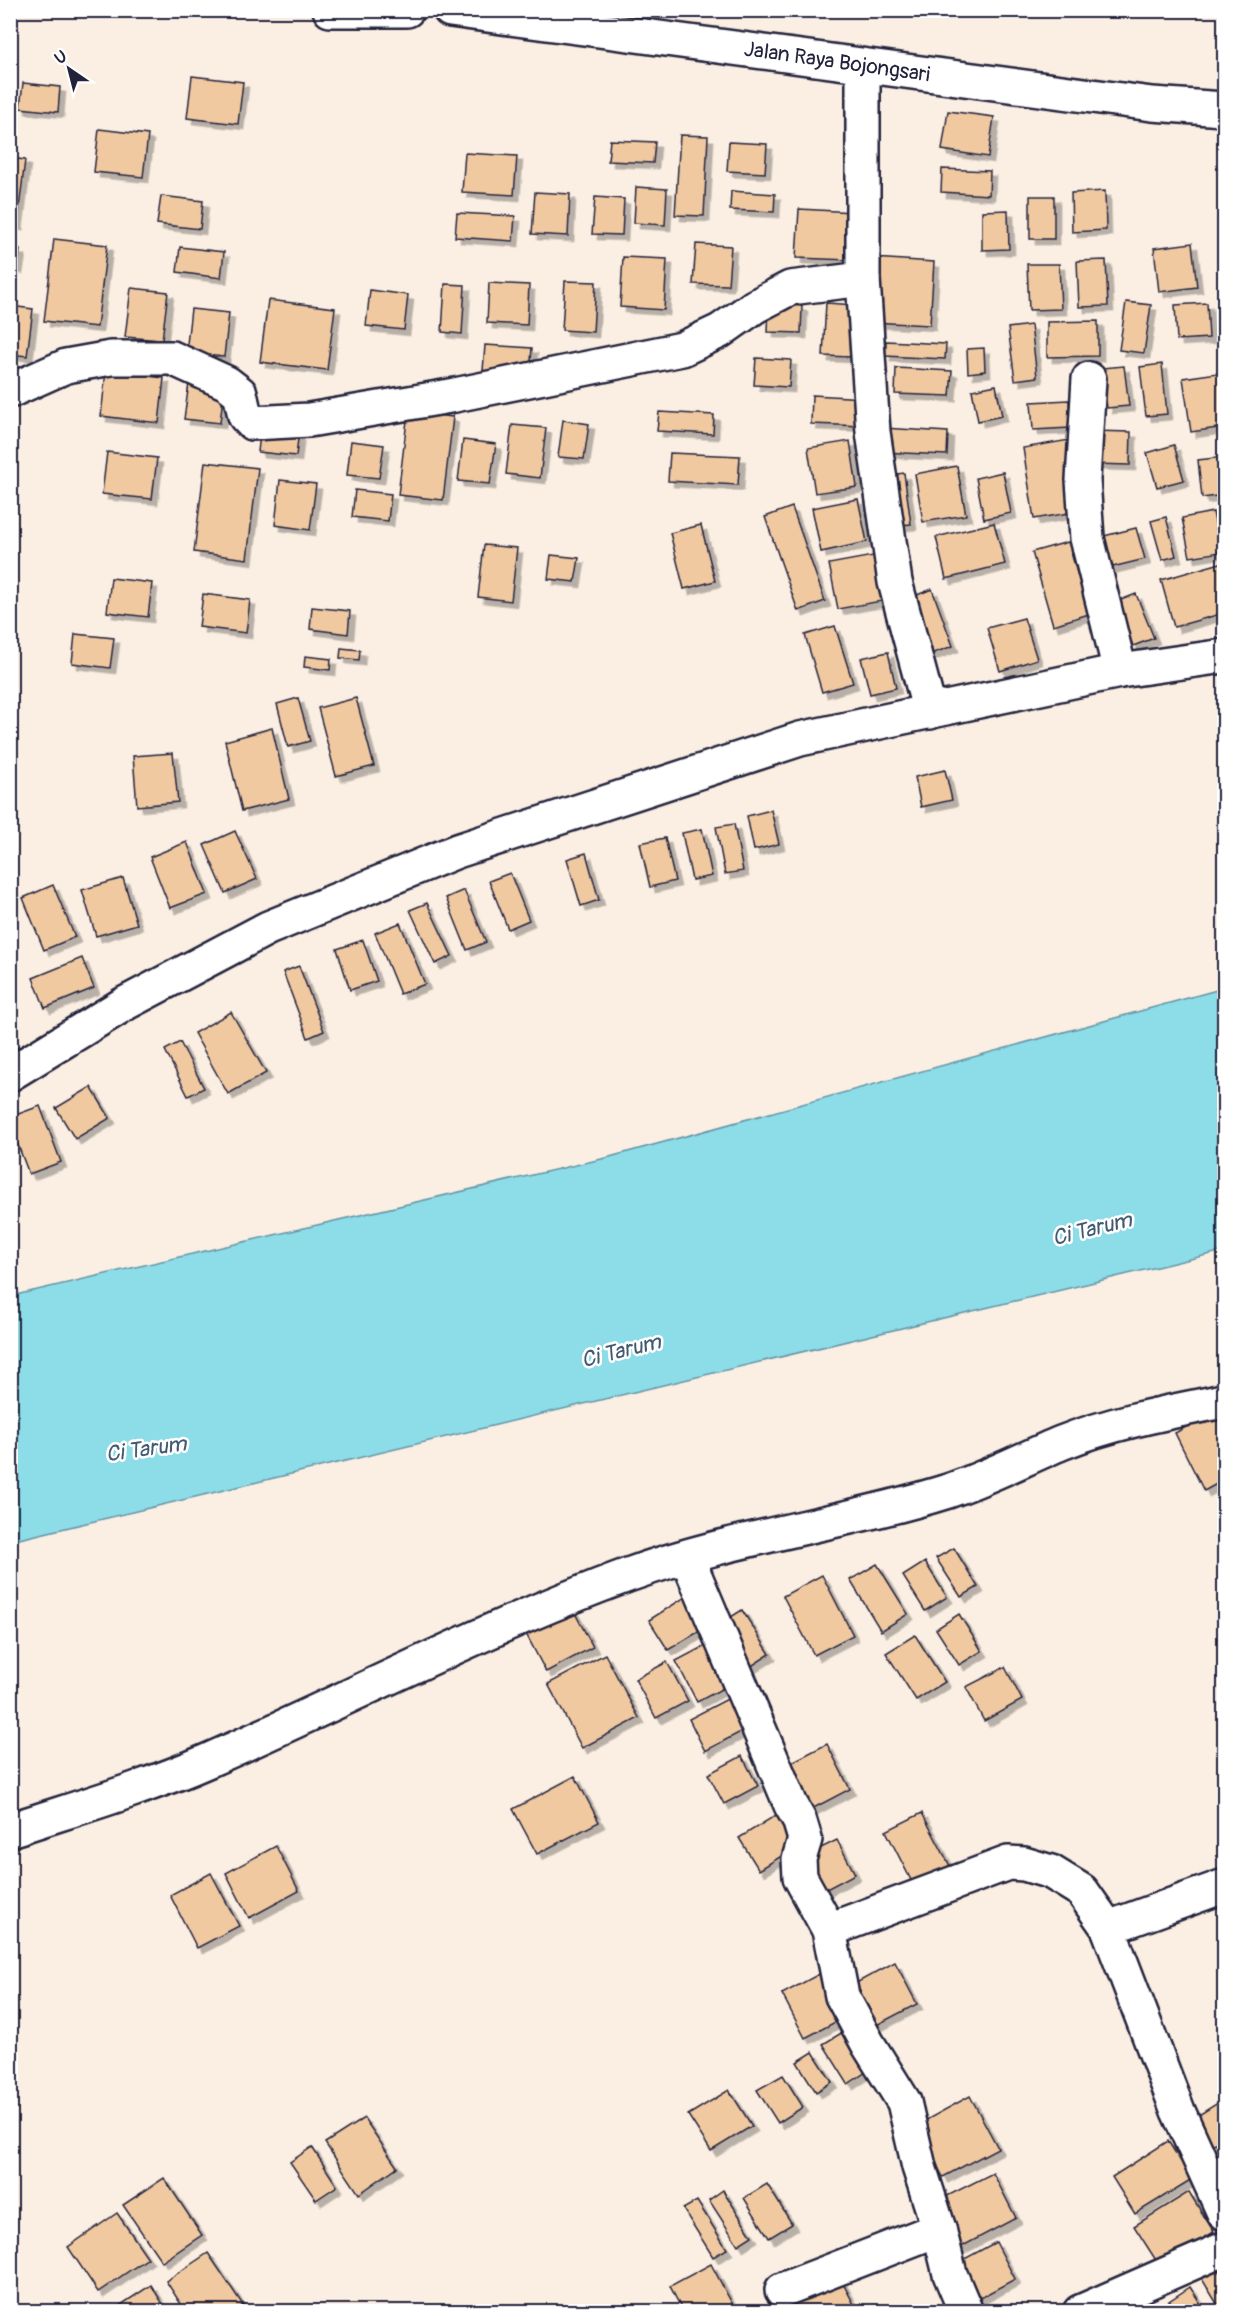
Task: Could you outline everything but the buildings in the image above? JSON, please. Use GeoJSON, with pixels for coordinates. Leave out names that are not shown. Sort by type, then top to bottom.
{"type":"FeatureCollection","features":[{"type":"Feature","properties":{"kind":"street"},"geometry":{"type":"LineString","coordinates":[[330,10],[407,10]]}},
{"type":"Feature","properties":{"kind":"street","name":"Jalan Raya Bojongsari"},"geometry":{"type":"LineString","coordinates":[[450,10],[1152,104],[1224,110]]}},
{"type":"Feature","properties":{"kind":"street"},"geometry":{"type":"LineString","coordinates":[[863,66],[863,279],[873,432],[895,582],[930,712]]}},
{"type":"Feature","properties":{"kind":"street"},"geometry":{"type":"LineString","coordinates":[[10,391],[66,366],[111,358],[172,358],[209,374],[240,393],[245,416],[252,423],[309,420],[450,396],[682,349],[720,332],[754,307],[790,288],[863,279]]}},
{"type":"Feature","properties":{"kind":"street"},"geometry":{"type":"LineString","coordinates":[[1089,379],[1083,480],[1087,538],[1120,671]]}},
{"type":"Feature","properties":{"kind":"street"},"geometry":{"type":"LineString","coordinates":[[10,1074],[126,1003],[268,928],[424,864],[572,812],[800,739],[1120,671],[1224,656]]}},
{"type":"Feature","properties":{"kind":"street"},"geometry":{"type":"LineString","coordinates":[[10,1830],[204,1762],[426,1660],[630,1574],[813,1525],[902,1506],[973,1483],[1063,1442],[1132,1419],[1224,1401]]}},
{"type":"Feature","properties":{"kind":"street"},"geometry":{"type":"LineString","coordinates":[[687,1557],[791,1805],[800,1818],[805,1839],[799,1859],[800,1876],[829,1930],[842,1996],[904,2102],[919,2167],[939,2229],[950,2274],[966,2312]]}},
{"type":"Feature","properties":{"kind":"street"},"geometry":{"type":"LineString","coordinates":[[829,1930],[1008,1863],[1024,1864],[1051,1872],[1082,1891],[1108,1928],[1178,2111],[1224,2213]]}},
{"type":"Feature","properties":{"kind":"street"},"geometry":{"type":"LineString","coordinates":[[1108,1928],[1224,1886]]}},
{"type":"Feature","properties":{"kind":"street"},"geometry":{"type":"LineString","coordinates":[[782,2290],[939,2229]]}},
{"type":"Feature","properties":{"kind":"street"},"geometry":{"type":"LineString","coordinates":[[1080,2312],[1224,2249]]}},
{"type":"Feature","properties":{"kind":"water","name":"Ci Tarum"},"geometry":{"type":"Polygon","coordinates":[[[1224,988],[1224,1251],[11,1541],[11,1296],[606,1158],[1224,988]]]}},
{"type":"Feature","properties":{"kind":"railway"},"geometry":{"type":"LineString","coordinates":[[1211,10],[1224,12]]}}]}
